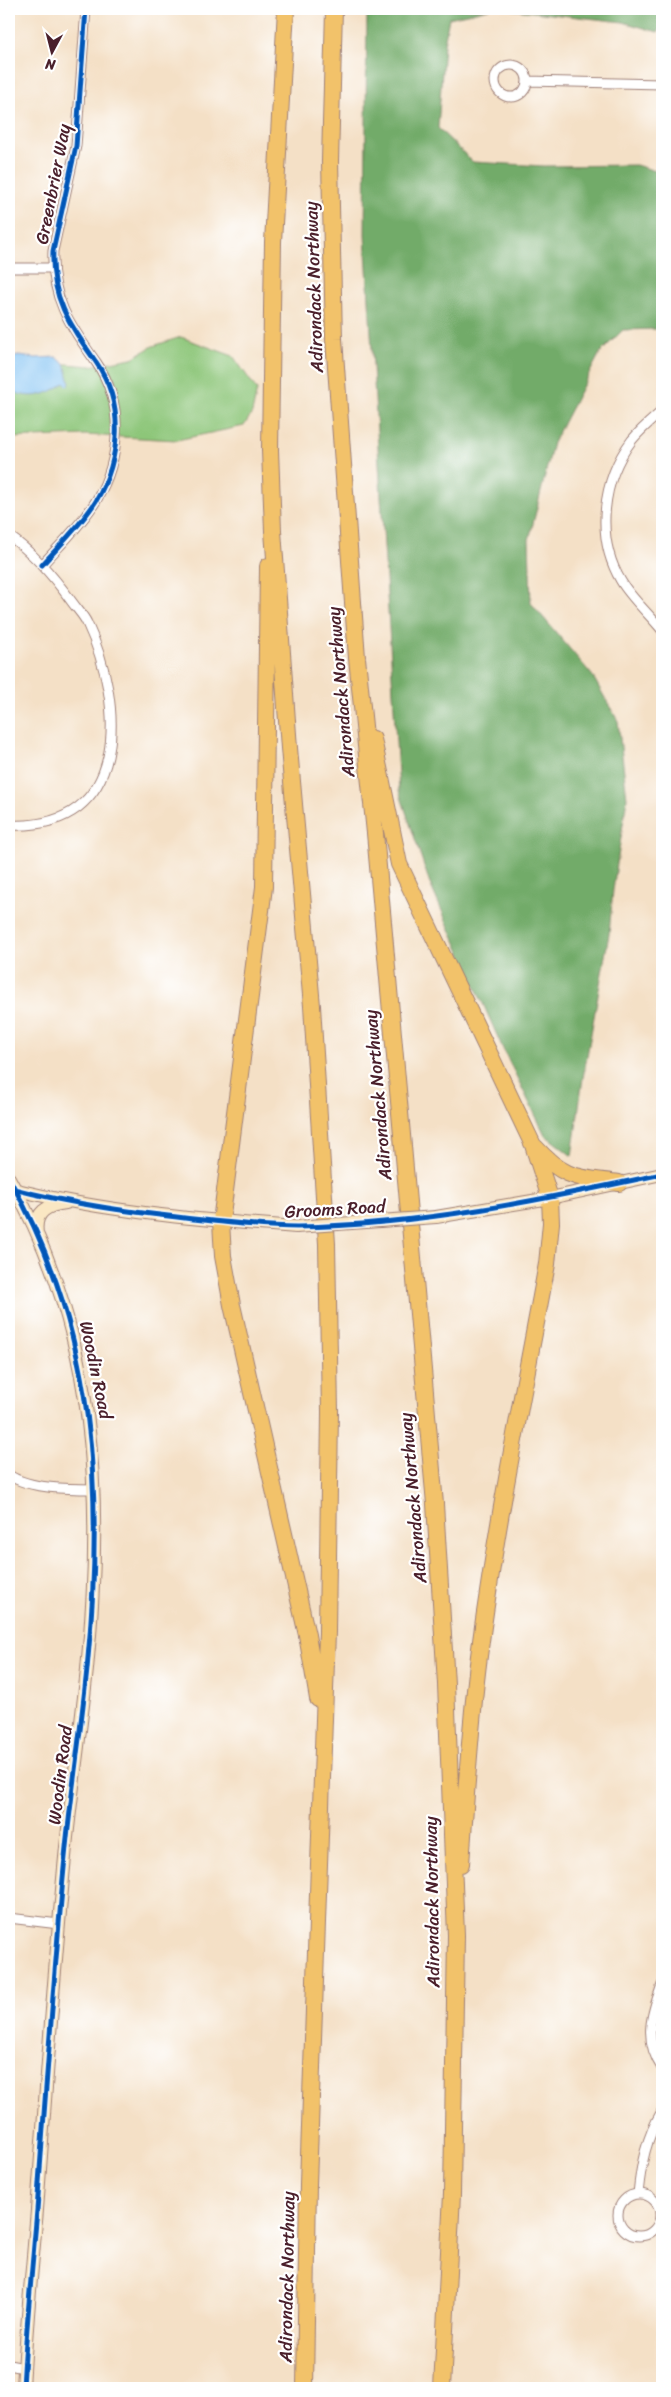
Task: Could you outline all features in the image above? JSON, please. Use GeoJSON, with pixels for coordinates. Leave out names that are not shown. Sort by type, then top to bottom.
{"type":"FeatureCollection","features":[{"type":"Feature","properties":{"kind":"highway","name":"Adirondack Northway"},"geometry":{"type":"LineString","coordinates":[[286,9],[273,242],[271,487],[289,748],[312,1006],[327,1244],[330,1412],[324,1734],[308,2194],[305,2388]]}},
{"type":"Feature","properties":{"kind":"highway","name":"Adirondack Northway"},"geometry":{"type":"LineString","coordinates":[[334,9],[330,161],[333,320],[357,658],[389,987],[435,1504],[446,1684],[456,1935],[452,2194],[442,2388]]}},
{"type":"Feature","properties":{"kind":"highway"},"geometry":{"type":"LineString","coordinates":[[271,487],[268,509],[264,887],[221,1222],[223,1256],[232,1305],[307,1634],[324,1734]]}},
{"type":"Feature","properties":{"kind":"highway"},"geometry":{"type":"LineString","coordinates":[[357,658],[399,864],[533,1145],[550,1198],[551,1223],[547,1264],[502,1509],[479,1655],[471,1730],[456,1935]]}},
{"type":"Feature","properties":{"kind":"highway"},"geometry":{"type":"LineString","coordinates":[[533,1145],[559,1171],[578,1177],[619,1183]]}},
{"type":"Feature","properties":{"kind":"street","name":"Greenbrier Way"},"geometry":{"type":"LineString","coordinates":[[42,565],[96,501],[115,455],[117,436],[113,403],[108,383],[63,310],[53,268],[59,224],[76,146],[86,9]]}},
{"type":"Feature","properties":{"kind":"street"},"geometry":{"type":"LineString","coordinates":[[527,81],[662,84]]}},
{"type":"Feature","properties":{"kind":"street"},"geometry":{"type":"LineString","coordinates":[[9,268],[53,268]]}},
{"type":"Feature","properties":{"kind":"street"},"geometry":{"type":"LineString","coordinates":[[662,411],[642,429],[621,456],[609,485],[605,516],[606,542],[621,581],[662,630]]}},
{"type":"Feature","properties":{"kind":"street"},"geometry":{"type":"LineString","coordinates":[[9,536],[19,543],[51,574],[87,622],[103,665],[111,704],[111,745],[107,766],[95,788],[78,810],[53,821],[29,826],[9,825]]}},
{"type":"Feature","properties":{"kind":"street","name":"Grooms Road"},"geometry":{"type":"LineString","coordinates":[[12,1189],[130,1212],[221,1222],[296,1227],[436,1217],[550,1198],[662,1174]]}},
{"type":"Feature","properties":{"kind":"street","name":"Woodin Road"},"geometry":{"type":"LineString","coordinates":[[9,1178],[12,1189],[38,1236],[60,1294],[81,1368],[92,1448],[94,1489],[93,1589],[87,1669],[69,1818],[59,1924],[23,2388]]}},
{"type":"Feature","properties":{"kind":"street"},"geometry":{"type":"LineString","coordinates":[[38,1236],[37,1219],[44,1210],[57,1204],[71,1202]]}},
{"type":"Feature","properties":{"kind":"street"},"geometry":{"type":"LineString","coordinates":[[9,1475],[14,1479],[68,1489],[94,1489]]}},
{"type":"Feature","properties":{"kind":"street"},"geometry":{"type":"LineString","coordinates":[[9,1918],[59,1924]]}},
{"type":"Feature","properties":{"kind":"street"},"geometry":{"type":"LineString","coordinates":[[662,1985],[651,2015],[650,2039],[662,2068]]}},
{"type":"Feature","properties":{"kind":"street"},"geometry":{"type":"LineString","coordinates":[[638,2194],[642,2158],[648,2137],[662,2111]]}},
{"type":"Feature","properties":{"kind":"street"},"geometry":{"type":"LineString","coordinates":[[638,2194],[653,2199],[660,2212],[657,2228],[649,2234],[639,2237],[624,2230],[618,2216],[624,2201],[638,2194]]}},
{"type":"Feature","properties":{"kind":"street"},"geometry":{"type":"LineString","coordinates":[[9,2365],[24,2368]]}},
{"type":"Feature","properties":{"kind":"green space"},"geometry":{"type":"Polygon","coordinates":[[[367,9],[489,9],[449,18],[444,44],[438,128],[473,162],[544,166],[636,165],[662,173],[662,332],[658,329],[623,330],[600,353],[553,443],[529,540],[531,603],[592,675],[618,721],[627,798],[613,890],[609,934],[583,1078],[572,1156],[545,1135],[503,1049],[430,884],[399,791],[365,235],[367,9]]]}},
{"type":"Feature","properties":{"kind":"green space"},"geometry":{"type":"Polygon","coordinates":[[[506,9],[662,9],[662,26],[658,32],[623,22],[506,9]]]}},
{"type":"Feature","properties":{"kind":"green space"},"geometry":{"type":"Polygon","coordinates":[[[181,337],[233,356],[257,390],[252,413],[244,426],[177,440],[85,435],[9,438],[9,364],[56,363],[90,366],[132,358],[153,346],[181,337]]]}},
{"type":"Feature","properties":{"kind":"water"},"geometry":{"type":"Polygon","coordinates":[[[18,356],[36,358],[56,357],[65,364],[70,383],[68,386],[64,383],[44,394],[30,396],[16,393],[9,389],[9,358],[18,356]]]}},
{"type":"Feature","properties":{"kind":"cycle path"},"geometry":{"type":"LineString","coordinates":[[42,565],[77,527],[96,501],[111,467],[115,450],[115,413],[112,396],[96,362],[64,311],[55,283],[53,268],[53,251],[76,146],[86,9]]}},
{"type":"Feature","properties":{"kind":"cycle path"},"geometry":{"type":"LineString","coordinates":[[10,1188],[82,1204],[130,1211],[238,1224],[297,1227],[389,1222],[481,1210],[662,1174]]}},
{"type":"Feature","properties":{"kind":"cycle path"},"geometry":{"type":"LineString","coordinates":[[9,1178],[38,1236],[61,1296],[77,1356],[87,1417],[93,1479],[94,1541],[87,1669],[68,1825],[62,1892],[23,2388]]}}]}
